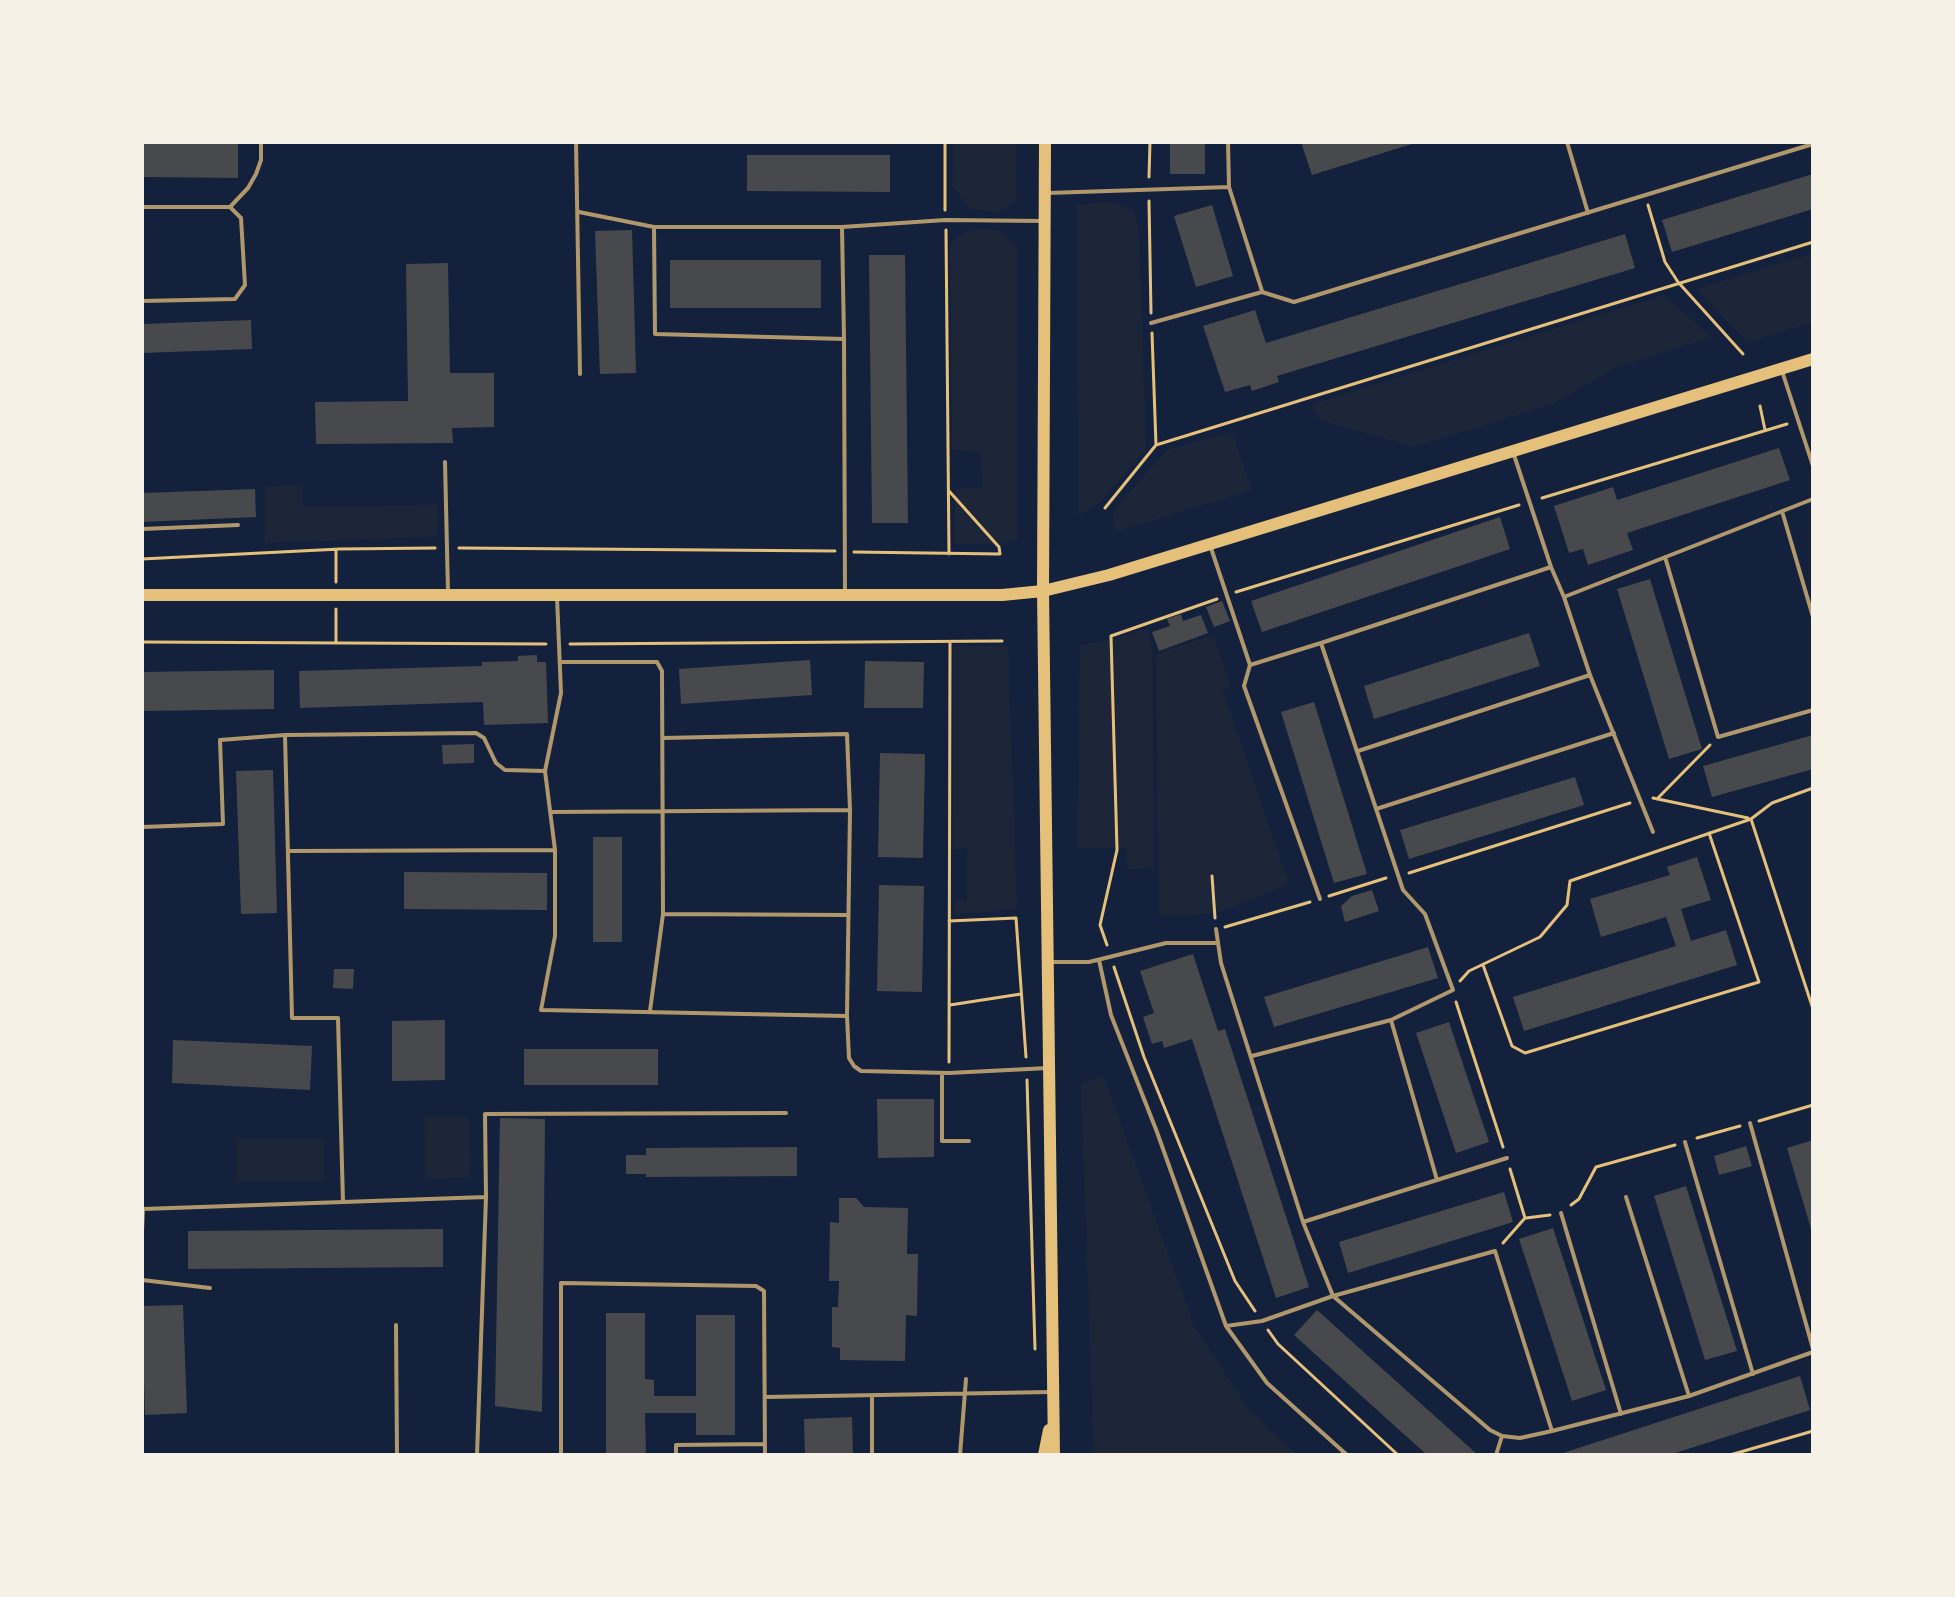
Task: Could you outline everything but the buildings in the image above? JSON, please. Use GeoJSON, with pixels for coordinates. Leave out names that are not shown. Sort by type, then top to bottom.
{"type":"FeatureCollection","features":[{"type":"Feature","properties":{"kind":"main road"},"geometry":{"type":"LineString","coordinates":[[1045,142],[1043,591],[1054,1455]]}},
{"type":"Feature","properties":{"kind":"main road"},"geometry":{"type":"LineString","coordinates":[[142,595],[1002,595],[1043,591],[1109,575],[1813,359]]}},
{"type":"Feature","properties":{"kind":"main road"},"geometry":{"type":"LineString","coordinates":[[1044,1455],[1054,1398]]}},
{"type":"Feature","properties":{"kind":"main road"},"geometry":{"type":"LineString","coordinates":[[1054,1398],[1063,1455]]}},
{"type":"Feature","properties":{"kind":"lane"},"geometry":{"type":"LineString","coordinates":[[230,207],[256,174],[261,160],[261,142]]}},
{"type":"Feature","properties":{"kind":"lane"},"geometry":{"type":"LineString","coordinates":[[576,142],[580,374]]}},
{"type":"Feature","properties":{"kind":"lane"},"geometry":{"type":"LineString","coordinates":[[1228,142],[1229,187],[1262,292]]}},
{"type":"Feature","properties":{"kind":"lane"},"geometry":{"type":"LineString","coordinates":[[1567,142],[1589,213]]}},
{"type":"Feature","properties":{"kind":"lane"},"geometry":{"type":"LineString","coordinates":[[1151,323],[1262,292],[1294,302],[1813,144]]}},
{"type":"Feature","properties":{"kind":"lane"},"geometry":{"type":"LineString","coordinates":[[1045,193],[1229,187]]}},
{"type":"Feature","properties":{"kind":"lane"},"geometry":{"type":"LineString","coordinates":[[142,207],[230,207],[241,218],[245,285],[235,299],[142,301]]}},
{"type":"Feature","properties":{"kind":"lane"},"geometry":{"type":"LineString","coordinates":[[579,212],[654,227],[842,227],[945,220],[1046,221]]}},
{"type":"Feature","properties":{"kind":"lane"},"geometry":{"type":"LineString","coordinates":[[654,227],[655,334],[844,339]]}},
{"type":"Feature","properties":{"kind":"lane"},"geometry":{"type":"LineString","coordinates":[[842,227],[845,595]]}},
{"type":"Feature","properties":{"kind":"lane"},"geometry":{"type":"LineString","coordinates":[[1782,369],[1813,466]]}},
{"type":"Feature","properties":{"kind":"lane"},"geometry":{"type":"LineString","coordinates":[[1513,449],[1590,675],[1653,832]]}},
{"type":"Feature","properties":{"kind":"lane"},"geometry":{"type":"LineString","coordinates":[[445,462],[448,594]]}},
{"type":"Feature","properties":{"kind":"lane"},"geometry":{"type":"LineString","coordinates":[[1564,597],[1813,499]]}},
{"type":"Feature","properties":{"kind":"lane"},"geometry":{"type":"LineString","coordinates":[[1782,511],[1813,617]]}},
{"type":"Feature","properties":{"kind":"lane"},"geometry":{"type":"LineString","coordinates":[[142,529],[238,525]]}},
{"type":"Feature","properties":{"kind":"lane"},"geometry":{"type":"LineString","coordinates":[[1210,544],[1250,665],[1244,686],[1320,899]]}},
{"type":"Feature","properties":{"kind":"lane"},"geometry":{"type":"LineString","coordinates":[[1665,557],[1718,737],[1813,710]]}},
{"type":"Feature","properties":{"kind":"lane"},"geometry":{"type":"LineString","coordinates":[[1250,665],[1551,567]]}},
{"type":"Feature","properties":{"kind":"lane"},"geometry":{"type":"LineString","coordinates":[[556,594],[559,708],[545,771],[555,850],[555,936],[541,1010],[847,1016]]}},
{"type":"Feature","properties":{"kind":"lane"},"geometry":{"type":"LineString","coordinates":[[1252,1056],[1391,1020],[1453,990],[1425,914],[1403,890],[1321,643]]}},
{"type":"Feature","properties":{"kind":"lane"},"geometry":{"type":"LineString","coordinates":[[560,662],[657,662],[662,671],[663,914],[650,1011]]}},
{"type":"Feature","properties":{"kind":"lane"},"geometry":{"type":"LineString","coordinates":[[1358,751],[1590,675]]}},
{"type":"Feature","properties":{"kind":"lane"},"geometry":{"type":"LineString","coordinates":[[142,827],[223,824],[220,740],[285,735],[476,733],[484,738],[496,763],[505,770],[545,771]]}},
{"type":"Feature","properties":{"kind":"lane"},"geometry":{"type":"LineString","coordinates":[[1376,809],[1614,733]]}},
{"type":"Feature","properties":{"kind":"lane"},"geometry":{"type":"LineString","coordinates":[[663,738],[847,734],[850,810],[847,1016],[849,1058],[854,1066],[861,1071],[942,1073],[1049,1068]]}},
{"type":"Feature","properties":{"kind":"lane"},"geometry":{"type":"LineString","coordinates":[[285,735],[292,1018],[338,1018],[343,1202]]}},
{"type":"Feature","properties":{"kind":"lane"},"geometry":{"type":"LineString","coordinates":[[551,812],[850,810]]}},
{"type":"Feature","properties":{"kind":"lane"},"geometry":{"type":"LineString","coordinates":[[289,851],[555,850]]}},
{"type":"Feature","properties":{"kind":"lane"},"geometry":{"type":"LineString","coordinates":[[663,914],[849,915]]}},
{"type":"Feature","properties":{"kind":"lane"},"geometry":{"type":"LineString","coordinates":[[1216,929],[1221,963],[1303,1222],[1333,1296],[1490,1430],[1502,1436],[1520,1438],[1689,1396],[1813,1350],[1750,1123]]}},
{"type":"Feature","properties":{"kind":"lane"},"geometry":{"type":"LineString","coordinates":[[1050,962],[1089,962],[1166,943],[1218,943]]}},
{"type":"Feature","properties":{"kind":"lane"},"geometry":{"type":"LineString","coordinates":[[1099,960],[1111,1015],[1157,1132],[1226,1326],[1267,1383],[1347,1455]]}},
{"type":"Feature","properties":{"kind":"lane"},"geometry":{"type":"LineString","coordinates":[[1391,1020],[1437,1180]]}},
{"type":"Feature","properties":{"kind":"lane"},"geometry":{"type":"LineString","coordinates":[[942,1073],[942,1141],[969,1141]]}},
{"type":"Feature","properties":{"kind":"lane"},"geometry":{"type":"LineString","coordinates":[[477,1455],[486,1197],[485,1114],[786,1113]]}},
{"type":"Feature","properties":{"kind":"lane"},"geometry":{"type":"LineString","coordinates":[[1685,1142],[1753,1374]]}},
{"type":"Feature","properties":{"kind":"lane"},"geometry":{"type":"LineString","coordinates":[[1303,1222],[1507,1158]]}},
{"type":"Feature","properties":{"kind":"lane"},"geometry":{"type":"LineString","coordinates":[[142,1232],[143,1209],[486,1197]]}},
{"type":"Feature","properties":{"kind":"lane"},"geometry":{"type":"LineString","coordinates":[[1626,1197],[1689,1396]]}},
{"type":"Feature","properties":{"kind":"lane"},"geometry":{"type":"LineString","coordinates":[[1561,1213],[1621,1414]]}},
{"type":"Feature","properties":{"kind":"lane"},"geometry":{"type":"LineString","coordinates":[[1226,1326],[1262,1321],[1333,1296],[1495,1251],[1552,1431]]}},
{"type":"Feature","properties":{"kind":"lane"},"geometry":{"type":"LineString","coordinates":[[142,1280],[210,1288]]}},
{"type":"Feature","properties":{"kind":"lane"},"geometry":{"type":"LineString","coordinates":[[561,1455],[561,1283],[756,1286],[764,1291],[765,1455]]}},
{"type":"Feature","properties":{"kind":"lane"},"geometry":{"type":"LineString","coordinates":[[396,1325],[397,1455]]}},
{"type":"Feature","properties":{"kind":"lane"},"geometry":{"type":"LineString","coordinates":[[960,1455],[966,1379]]}},
{"type":"Feature","properties":{"kind":"lane"},"geometry":{"type":"LineString","coordinates":[[765,1397],[966,1393],[1054,1398]]}},
{"type":"Feature","properties":{"kind":"lane"},"geometry":{"type":"LineString","coordinates":[[872,1396],[872,1455]]}},
{"type":"Feature","properties":{"kind":"lane"},"geometry":{"type":"LineString","coordinates":[[1496,1455],[1502,1436]]}},
{"type":"Feature","properties":{"kind":"lane"},"geometry":{"type":"LineString","coordinates":[[676,1455],[676,1445],[765,1444]]}},
{"type":"Feature","properties":{"kind":"path"},"geometry":{"type":"LineString","coordinates":[[945,142],[949,554]]}},
{"type":"Feature","properties":{"kind":"path"},"geometry":{"type":"LineString","coordinates":[[1150,142],[1151,323],[1156,445]]}},
{"type":"Feature","properties":{"kind":"path"},"geometry":{"type":"LineString","coordinates":[[1646,197],[1665,262],[1678,282],[1743,354]]}},
{"type":"Feature","properties":{"kind":"path"},"geometry":{"type":"LineString","coordinates":[[1105,508],[1156,445],[1813,242]]}},
{"type":"Feature","properties":{"kind":"path"},"geometry":{"type":"LineString","coordinates":[[1760,406],[1765,430]]}},
{"type":"Feature","properties":{"kind":"path"},"geometry":{"type":"LineString","coordinates":[[1398,1455],[1278,1344],[1235,1281],[1144,1057],[1100,925],[1117,850],[1111,636],[1226,596],[1799,420]]}},
{"type":"Feature","properties":{"kind":"path"},"geometry":{"type":"LineString","coordinates":[[142,559],[340,549],[447,548],[1000,554],[999,547],[949,491]]}},
{"type":"Feature","properties":{"kind":"path"},"geometry":{"type":"LineString","coordinates":[[949,1073],[950,642]]}},
{"type":"Feature","properties":{"kind":"path"},"geometry":{"type":"LineString","coordinates":[[1657,799],[1718,737]]}},
{"type":"Feature","properties":{"kind":"path"},"geometry":{"type":"LineString","coordinates":[[1525,1218],[1453,990],[1469,971],[1540,937],[1567,905],[1570,881],[1751,819],[1772,803],[1813,788]]}},
{"type":"Feature","properties":{"kind":"path"},"geometry":{"type":"LineString","coordinates":[[1212,876],[1216,929],[1378,879],[1399,877],[1648,797],[1751,819]]}},
{"type":"Feature","properties":{"kind":"path"},"geometry":{"type":"LineString","coordinates":[[1751,819],[1813,1009]]}},
{"type":"Feature","properties":{"kind":"path"},"geometry":{"type":"LineString","coordinates":[[1483,965],[1512,1046],[1525,1053],[1759,982],[1709,833]]}},
{"type":"Feature","properties":{"kind":"path"},"geometry":{"type":"LineString","coordinates":[[949,921],[1016,918],[1026,1069],[1036,1362]]}},
{"type":"Feature","properties":{"kind":"path"},"geometry":{"type":"LineString","coordinates":[[949,1005],[1021,994]]}},
{"type":"Feature","properties":{"kind":"path"},"geometry":{"type":"LineString","coordinates":[[1495,1251],[1525,1218],[1561,1213],[1579,1199],[1596,1167],[1813,1105]]}},
{"type":"Feature","properties":{"kind":"path"},"geometry":{"type":"LineString","coordinates":[[1730,1455],[1813,1431]]}},
{"type":"Feature","properties":{"kind":"shaded area"},"geometry":{"type":"Polygon","coordinates":[[[953,142],[1016,142],[1016,202],[997,213],[970,209],[952,186],[953,142]]]}},
{"type":"Feature","properties":{"kind":"shaded area"},"geometry":{"type":"Polygon","coordinates":[[[1113,201],[1134,212],[1139,233],[1146,449],[1101,502],[1078,516],[1077,205],[1113,201]]]}},
{"type":"Feature","properties":{"kind":"shaded area"},"geometry":{"type":"Polygon","coordinates":[[[972,229],[1000,230],[1017,248],[1017,540],[1000,544],[955,544],[955,489],[982,488],[981,452],[952,450],[950,247],[953,240],[972,229]]]}},
{"type":"Feature","properties":{"kind":"shaded area"},"geometry":{"type":"Polygon","coordinates":[[[1813,253],[1813,322],[1748,343],[1696,289],[1813,253]]]}},
{"type":"Feature","properties":{"kind":"shaded area"},"geometry":{"type":"Polygon","coordinates":[[[1663,295],[1712,337],[1617,367],[1553,404],[1414,447],[1319,420],[1312,404],[1663,295]]]}},
{"type":"Feature","properties":{"kind":"shaded area"},"geometry":{"type":"Polygon","coordinates":[[[1232,432],[1252,490],[1115,532],[1113,511],[1167,450],[1232,432]]]}},
{"type":"Feature","properties":{"kind":"shaded area"},"geometry":{"type":"Polygon","coordinates":[[[302,485],[303,506],[438,505],[437,537],[265,543],[265,486],[302,485]]]}},
{"type":"Feature","properties":{"kind":"shaded area"},"geometry":{"type":"Polygon","coordinates":[[[1148,628],[1152,651],[1154,868],[1128,869],[1126,848],[1077,848],[1080,645],[1111,640],[1148,628]]]}},
{"type":"Feature","properties":{"kind":"shaded area"},"geometry":{"type":"Polygon","coordinates":[[[1213,635],[1231,687],[1223,690],[1289,885],[1213,914],[1159,916],[1156,654],[1213,635]]]}},
{"type":"Feature","properties":{"kind":"shaded area"},"geometry":{"type":"Polygon","coordinates":[[[954,646],[1008,646],[1017,909],[955,915],[955,901],[967,900],[967,848],[953,850],[954,646]]]}},
{"type":"Feature","properties":{"kind":"shaded area"},"geometry":{"type":"Polygon","coordinates":[[[1103,1075],[1194,1325],[1248,1409],[1297,1455],[1094,1455],[1081,1085],[1103,1075]]]}},
{"type":"Feature","properties":{"kind":"shaded area"},"geometry":{"type":"Polygon","coordinates":[[[424,1117],[469,1117],[470,1178],[425,1179],[424,1117]]]}},
{"type":"Feature","properties":{"kind":"shaded area"},"geometry":{"type":"Polygon","coordinates":[[[237,1138],[324,1138],[324,1182],[237,1182],[237,1138]]]}}]}
